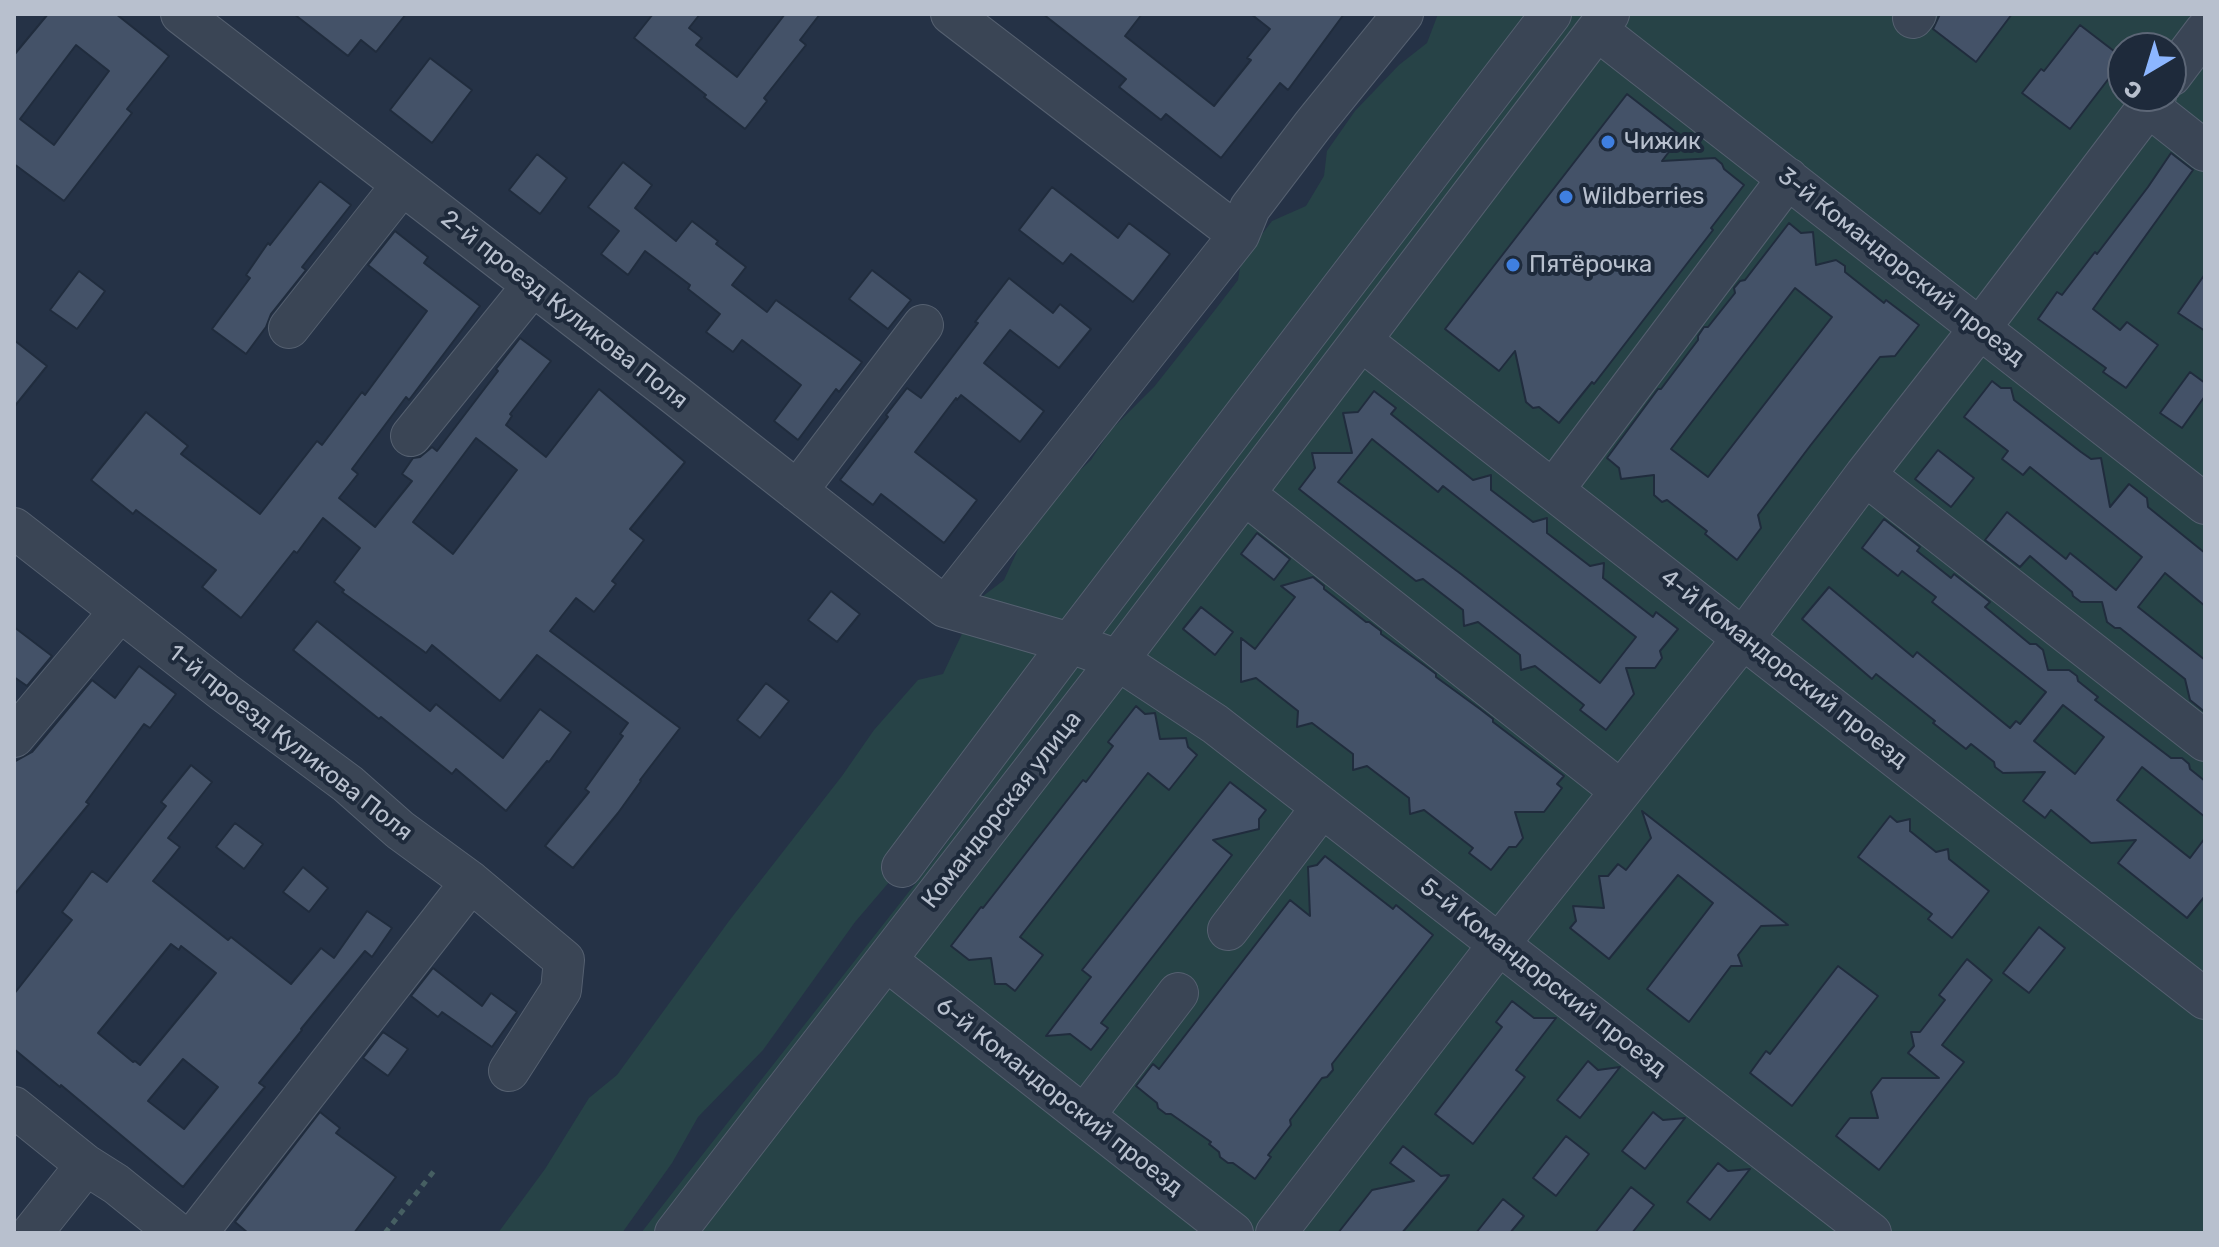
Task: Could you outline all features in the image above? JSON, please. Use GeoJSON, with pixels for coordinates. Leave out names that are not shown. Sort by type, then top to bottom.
{"type":"FeatureCollection","features":[{"type":"Feature","properties":{"kind":"street","name":"2-й проезд Куликова Поля"},"geometry":{"type":"LineString","coordinates":[[181,14],[945,607]]}},
{"type":"Feature","properties":{"kind":"street"},"geometry":{"type":"LineString","coordinates":[[951,14],[1239,235]]}},
{"type":"Feature","properties":{"kind":"street"},"geometry":{"type":"LineString","coordinates":[[945,607],[1239,235],[1250,208],[1403,14]]}},
{"type":"Feature","properties":{"kind":"street"},"geometry":{"type":"LineString","coordinates":[[902,867],[1551,14]]}},
{"type":"Feature","properties":{"kind":"street","name":"3-й Командорский проезд"},"geometry":{"type":"LineString","coordinates":[[1603,22],[1788,178],[2205,504]]}},
{"type":"Feature","properties":{"kind":"street","name":"Командорская улица"},"geometry":{"type":"LineString","coordinates":[[675,1233],[1118,660],[1603,22]]}},
{"type":"Feature","properties":{"kind":"street"},"geometry":{"type":"LineString","coordinates":[[2187,55],[2205,31]]}},
{"type":"Feature","properties":{"kind":"street"},"geometry":{"type":"LineString","coordinates":[[1276,1233],[1499,944],[1744,637],[2144,112]]}},
{"type":"Feature","properties":{"kind":"street"},"geometry":{"type":"LineString","coordinates":[[2173,112],[2205,151]]}},
{"type":"Feature","properties":{"kind":"street"},"geometry":{"type":"LineString","coordinates":[[1554,489],[1788,178]]}},
{"type":"Feature","properties":{"kind":"street"},"geometry":{"type":"LineString","coordinates":[[289,328],[402,185]]}},
{"type":"Feature","properties":{"kind":"street"},"geometry":{"type":"LineString","coordinates":[[411,436],[533,285]]}},
{"type":"Feature","properties":{"kind":"street"},"geometry":{"type":"LineString","coordinates":[[797,491],[923,325]]}},
{"type":"Feature","properties":{"kind":"street","name":"4-й Командорский проезд"},"geometry":{"type":"LineString","coordinates":[[1362,341],[2205,999]]}},
{"type":"Feature","properties":{"kind":"street"},"geometry":{"type":"LineString","coordinates":[[1865,475],[2205,741]]}},
{"type":"Feature","properties":{"kind":"street"},"geometry":{"type":"LineString","coordinates":[[1261,507],[1621,791]]}},
{"type":"Feature","properties":{"kind":"street","name":"1-й проезд Куликова Поля"},"geometry":{"type":"LineString","coordinates":[[14,528],[224,692],[348,784],[400,830],[471,882],[564,960],[561,990],[509,1071]]}},
{"type":"Feature","properties":{"kind":"street","name":"5-й Командорский проезд"},"geometry":{"type":"LineString","coordinates":[[945,607],[1118,660],[1215,724],[1871,1233]]}},
{"type":"Feature","properties":{"kind":"street"},"geometry":{"type":"LineString","coordinates":[[14,737],[120,611]]}},
{"type":"Feature","properties":{"kind":"street"},"geometry":{"type":"LineString","coordinates":[[1228,930],[1322,807]]}},
{"type":"Feature","properties":{"kind":"street"},"geometry":{"type":"LineString","coordinates":[[197,1233],[471,882]]}},
{"type":"Feature","properties":{"kind":"street","name":"6-й Командорский проезд"},"geometry":{"type":"LineString","coordinates":[[886,960],[1233,1233]]}},
{"type":"Feature","properties":{"kind":"street"},"geometry":{"type":"LineString","coordinates":[[1084,1116],[1178,993]]}},
{"type":"Feature","properties":{"kind":"street"},"geometry":{"type":"LineString","coordinates":[[14,1107],[177,1233]]}},
{"type":"Feature","properties":{"kind":"street"},"geometry":{"type":"LineString","coordinates":[[32,1233],[86,1165]]}},
{"type":"Feature","properties":{"kind":"path"},"geometry":{"type":"LineString","coordinates":[[385,1233],[434,1171]]}},
{"type":"Feature","properties":{"kind":"green space"},"geometry":{"type":"Polygon","coordinates":[[[1438,14],[2205,14],[2205,1233],[641,1233],[937,856],[1519,62],[902,867],[855,922],[763,1050],[698,1117],[672,1163],[622,1233],[498,1233],[545,1169],[589,1098],[617,1075],[874,730],[918,680],[943,674],[978,600],[1004,580],[1026,532],[1063,486],[1091,460],[1110,431],[1154,387],[1215,310],[1238,280],[1241,262],[1272,221],[1306,206],[1324,176],[1327,151],[1355,111],[1399,65],[1427,43],[1438,14]]]}},
{"type":"Feature","properties":{"kind":"building"},"geometry":{"type":"Polygon","coordinates":[[[48,14],[116,14],[169,56],[127,109],[132,113],[64,201],[14,164],[14,55],[48,14]],[[76,45],[20,119],[54,145],[109,71],[76,45]]]}},
{"type":"Feature","properties":{"kind":"building"},"geometry":{"type":"Polygon","coordinates":[[[294,14],[406,14],[376,52],[361,40],[348,56],[294,14]]]}},
{"type":"Feature","properties":{"kind":"building"},"geometry":{"type":"Polygon","coordinates":[[[653,14],[700,14],[689,28],[702,38],[696,45],[737,77],[785,14],[820,14],[800,40],[806,45],[764,98],[767,101],[745,129],[634,38],[653,14]]]}},
{"type":"Feature","properties":{"kind":"building"},"geometry":{"type":"Polygon","coordinates":[[[1043,14],[1142,14],[1125,36],[1214,106],[1251,60],[1247,58],[1270,29],[1251,14],[1344,14],[1288,90],[1280,83],[1221,158],[1166,114],[1161,120],[1119,87],[1126,79],[1043,14]]]}},
{"type":"Feature","properties":{"kind":"building"},"geometry":{"type":"Polygon","coordinates":[[[1940,14],[2012,14],[1976,62],[1933,29],[1940,14]]]}},
{"type":"Feature","properties":{"kind":"building"},"geometry":{"type":"Polygon","coordinates":[[[2080,25],[2107,46],[2107,81],[2070,129],[2022,93],[2041,69],[2044,71],[2080,25]]]}},
{"type":"Feature","properties":{"kind":"building"},"geometry":{"type":"Polygon","coordinates":[[[430,58],[472,90],[432,143],[390,110],[430,58]]]}},
{"type":"Feature","properties":{"kind":"building"},"geometry":{"type":"Polygon","coordinates":[[[1627,94],[1681,136],[1662,161],[1715,158],[1744,185],[1594,384],[1592,382],[1559,423],[1539,407],[1533,408],[1526,402],[1515,351],[1499,371],[1445,329],[1627,94]]]}},
{"type":"Feature","properties":{"kind":"building"},"geometry":{"type":"Polygon","coordinates":[[[2171,153],[2193,170],[2093,309],[2120,330],[2127,322],[2158,345],[2126,388],[2103,372],[2106,368],[2038,319],[2057,292],[2062,295],[2095,252],[2097,254],[2171,153]]]}},
{"type":"Feature","properties":{"kind":"building"},"geometry":{"type":"Polygon","coordinates":[[[537,154],[567,178],[540,214],[509,190],[537,154]]]}},
{"type":"Feature","properties":{"kind":"building"},"geometry":{"type":"Polygon","coordinates":[[[623,162],[652,185],[635,208],[676,241],[692,221],[746,267],[732,285],[767,312],[776,300],[862,362],[839,392],[836,389],[798,440],[774,421],[801,385],[742,340],[733,352],[706,332],[720,314],[688,289],[690,285],[645,251],[628,275],[601,254],[619,231],[588,207],[623,162]]]}},
{"type":"Feature","properties":{"kind":"building"},"geometry":{"type":"Polygon","coordinates":[[[320,181],[351,205],[302,267],[306,270],[271,314],[266,327],[246,354],[212,329],[250,278],[246,275],[268,243],[270,245],[320,181]]]}},
{"type":"Feature","properties":{"kind":"building"},"geometry":{"type":"Polygon","coordinates":[[[1052,187],[1118,238],[1129,223],[1170,254],[1133,302],[1071,254],[1063,264],[1019,230],[1052,187]]]}},
{"type":"Feature","properties":{"kind":"building"},"geometry":{"type":"Polygon","coordinates":[[[1789,223],[1801,233],[1813,232],[1816,265],[1836,260],[1845,266],[1845,272],[1884,303],[1886,300],[1919,325],[1895,356],[1880,357],[1810,446],[1758,515],[1761,528],[1737,560],[1705,534],[1707,531],[1667,500],[1662,502],[1654,495],[1654,475],[1621,479],[1619,468],[1607,458],[1698,340],[1704,327],[1708,327],[1735,293],[1734,288],[1745,280],[1789,223]],[[1795,288],[1671,449],[1708,477],[1832,317],[1795,288]]]}},
{"type":"Feature","properties":{"kind":"building"},"geometry":{"type":"Polygon","coordinates":[[[395,231],[428,257],[424,263],[480,306],[352,469],[358,474],[339,498],[375,527],[412,481],[402,474],[413,458],[420,457],[432,447],[437,451],[520,338],[551,361],[510,414],[512,416],[506,425],[546,457],[599,389],[685,462],[630,529],[644,540],[612,581],[616,584],[594,612],[576,598],[550,631],[680,728],[573,868],[545,846],[589,792],[585,789],[623,736],[620,734],[628,723],[537,655],[500,701],[432,645],[426,653],[342,592],[344,590],[334,582],[360,548],[323,518],[241,618],[202,587],[216,570],[136,510],[133,514],[91,480],[146,412],[188,446],[181,454],[260,514],[317,441],[322,445],[362,392],[365,395],[427,311],[368,265],[395,231]],[[476,438],[413,522],[453,554],[517,470],[476,438]]]}},
{"type":"Feature","properties":{"kind":"building"},"geometry":{"type":"Polygon","coordinates":[[[872,270],[911,300],[888,329],[849,299],[872,270]]]}},
{"type":"Feature","properties":{"kind":"building"},"geometry":{"type":"Polygon","coordinates":[[[79,271],[105,291],[77,329],[50,310],[79,271]]]}},
{"type":"Feature","properties":{"kind":"building"},"geometry":{"type":"Polygon","coordinates":[[[2205,274],[2205,331],[2178,313],[2205,274]]]}},
{"type":"Feature","properties":{"kind":"building"},"geometry":{"type":"Polygon","coordinates":[[[1009,278],[1053,313],[1060,304],[1091,329],[1059,368],[1010,330],[984,363],[1044,411],[1020,442],[961,395],[915,452],[977,500],[944,543],[881,494],[873,505],[840,480],[907,388],[921,398],[1009,278]]]}},
{"type":"Feature","properties":{"kind":"building"},"geometry":{"type":"Polygon","coordinates":[[[14,340],[47,366],[14,407],[14,340]]]}},
{"type":"Feature","properties":{"kind":"building"},"geometry":{"type":"Polygon","coordinates":[[[2190,372],[2205,383],[2205,396],[2182,428],[2160,413],[2190,372]]]}},
{"type":"Feature","properties":{"kind":"building"},"geometry":{"type":"Polygon","coordinates":[[[1992,381],[2001,388],[2011,388],[2014,400],[2081,452],[2091,459],[2101,458],[2110,507],[2129,484],[2147,498],[2148,507],[2205,553],[2205,606],[2165,573],[2138,607],[2205,660],[2205,712],[2190,700],[2185,679],[2120,628],[2107,622],[2102,602],[2081,602],[2030,556],[2020,567],[1985,540],[2007,512],[2066,559],[2070,553],[2116,590],[2142,557],[2030,467],[2023,475],[2002,459],[2008,451],[1964,417],[1992,381]]]}},
{"type":"Feature","properties":{"kind":"building"},"geometry":{"type":"Polygon","coordinates":[[[1374,391],[1396,408],[1391,414],[1473,480],[1491,475],[1491,490],[1533,522],[1547,518],[1547,533],[1590,566],[1604,563],[1603,578],[1653,617],[1656,612],[1678,629],[1660,651],[1662,658],[1655,668],[1626,668],[1634,694],[1606,730],[1580,710],[1584,705],[1535,666],[1521,670],[1520,655],[1478,622],[1464,626],[1463,610],[1423,579],[1416,581],[1299,489],[1315,468],[1312,453],[1352,453],[1343,413],[1358,412],[1374,391]],[[1372,439],[1338,482],[1600,683],[1636,637],[1443,486],[1438,492],[1372,439]]]}},
{"type":"Feature","properties":{"kind":"building"},"geometry":{"type":"Polygon","coordinates":[[[1938,450],[1974,478],[1951,507],[1915,479],[1938,450]]]}},
{"type":"Feature","properties":{"kind":"building"},"geometry":{"type":"Polygon","coordinates":[[[1884,519],[1920,547],[1917,551],[1951,578],[1954,574],[1990,602],[1985,607],[2030,644],[2036,644],[2043,650],[2048,670],[2069,670],[2098,697],[2095,700],[2171,758],[2182,758],[2205,781],[2205,817],[2142,767],[2117,800],[2190,858],[2205,838],[2205,896],[2187,918],[2118,863],[2136,840],[2091,843],[2051,810],[2045,818],[2023,801],[2045,772],[2003,773],[1971,744],[1966,749],[1876,674],[1872,679],[1802,619],[1829,587],[1913,657],[1917,652],[2010,728],[2016,721],[2020,724],[2046,692],[1932,602],[1936,597],[1902,571],[1898,576],[1862,548],[1884,519]],[[2063,705],[2034,741],[2075,774],[2104,737],[2063,705]]]}},
{"type":"Feature","properties":{"kind":"building"},"geometry":{"type":"Polygon","coordinates":[[[1257,533],[1290,559],[1274,580],[1241,554],[1257,533]]]}},
{"type":"Feature","properties":{"kind":"building"},"geometry":{"type":"Polygon","coordinates":[[[1313,577],[1324,589],[1564,776],[1557,784],[1562,788],[1544,812],[1515,812],[1523,838],[1516,847],[1509,847],[1491,870],[1469,853],[1473,848],[1424,810],[1410,814],[1409,798],[1367,766],[1353,770],[1353,754],[1312,723],[1297,727],[1298,711],[1256,678],[1241,682],[1241,638],[1255,649],[1295,597],[1281,586],[1313,577]]]}},
{"type":"Feature","properties":{"kind":"building"},"geometry":{"type":"Polygon","coordinates":[[[831,591],[860,614],[837,642],[808,620],[831,591]]]}},
{"type":"Feature","properties":{"kind":"building"},"geometry":{"type":"Polygon","coordinates":[[[1201,607],[1233,632],[1215,655],[1183,629],[1201,607]]]}},
{"type":"Feature","properties":{"kind":"building"},"geometry":{"type":"Polygon","coordinates":[[[317,621],[430,711],[436,704],[503,758],[540,709],[571,732],[506,811],[456,769],[452,774],[293,650],[317,621]]]}},
{"type":"Feature","properties":{"kind":"building"},"geometry":{"type":"Polygon","coordinates":[[[14,627],[52,656],[27,686],[14,677],[14,627]]]}},
{"type":"Feature","properties":{"kind":"building"},"geometry":{"type":"Polygon","coordinates":[[[139,666],[176,694],[150,728],[144,724],[86,802],[89,804],[14,895],[14,762],[32,752],[92,680],[115,698],[139,666]]]}},
{"type":"Feature","properties":{"kind":"building"},"geometry":{"type":"Polygon","coordinates":[[[766,683],[789,701],[760,738],[737,720],[766,683]]]}},
{"type":"Feature","properties":{"kind":"building"},"geometry":{"type":"Polygon","coordinates":[[[1136,706],[1145,714],[1155,713],[1160,739],[1186,738],[1188,747],[1197,755],[1169,790],[1148,773],[1020,937],[1043,955],[1015,991],[1006,984],[995,984],[991,958],[969,960],[951,946],[1083,780],[1086,782],[1113,746],[1108,742],[1136,706]]]}},
{"type":"Feature","properties":{"kind":"building"},"geometry":{"type":"Polygon","coordinates":[[[191,765],[212,782],[168,838],[180,847],[153,881],[228,940],[231,937],[291,984],[321,948],[334,958],[367,911],[392,928],[372,957],[365,951],[301,1029],[259,1083],[265,1087],[183,1187],[14,1049],[14,994],[72,920],[62,912],[92,871],[107,882],[166,806],[161,802],[191,765]],[[171,944],[98,1033],[140,1065],[216,973],[181,946],[179,950],[171,944]],[[183,1059],[148,1101],[184,1129],[218,1087],[183,1059]]]}},
{"type":"Feature","properties":{"kind":"building"},"geometry":{"type":"Polygon","coordinates":[[[1230,782],[1266,810],[1259,819],[1259,829],[1213,840],[1232,855],[1101,1023],[1108,1028],[1091,1050],[1070,1034],[1046,1036],[1091,977],[1082,970],[1230,782]]]}},
{"type":"Feature","properties":{"kind":"building"},"geometry":{"type":"Polygon","coordinates":[[[1642,811],[1788,925],[1761,926],[1738,955],[1742,966],[1731,966],[1689,1022],[1647,989],[1713,903],[1678,875],[1609,959],[1570,928],[1576,921],[1573,906],[1604,908],[1599,876],[1608,876],[1618,864],[1626,870],[1651,838],[1642,811]]]}},
{"type":"Feature","properties":{"kind":"building"},"geometry":{"type":"Polygon","coordinates":[[[1890,816],[1897,822],[1910,819],[1910,831],[1936,852],[1948,849],[1949,859],[1989,891],[1952,938],[1928,919],[1932,914],[1858,857],[1890,816]]]}},
{"type":"Feature","properties":{"kind":"building"},"geometry":{"type":"Polygon","coordinates":[[[235,823],[263,844],[244,869],[216,847],[235,823]]]}},
{"type":"Feature","properties":{"kind":"building"},"geometry":{"type":"Polygon","coordinates":[[[1325,856],[1393,909],[1396,905],[1433,935],[1332,1064],[1333,1070],[1322,1078],[1290,1120],[1291,1125],[1268,1155],[1271,1157],[1255,1179],[1220,1157],[1219,1152],[1209,1144],[1211,1142],[1171,1114],[1166,1114],[1136,1086],[1153,1064],[1159,1069],[1290,900],[1310,916],[1308,867],[1317,865],[1325,856]]]}},
{"type":"Feature","properties":{"kind":"building"},"geometry":{"type":"Polygon","coordinates":[[[303,867],[328,888],[309,912],[283,892],[303,867]]]}},
{"type":"Feature","properties":{"kind":"building"},"geometry":{"type":"Polygon","coordinates":[[[2039,927],[2065,948],[2029,993],[2003,973],[2039,927]]]}},
{"type":"Feature","properties":{"kind":"building"},"geometry":{"type":"Polygon","coordinates":[[[1967,959],[1992,980],[1942,1045],[1964,1062],[1879,1170],[1836,1136],[1850,1118],[1878,1118],[1871,1092],[1882,1078],[1939,1078],[1908,1053],[1914,1046],[1911,1032],[1920,1032],[1945,1000],[1939,995],[1967,959]]]}},
{"type":"Feature","properties":{"kind":"building"},"geometry":{"type":"Polygon","coordinates":[[[1838,966],[1878,996],[1792,1106],[1750,1073],[1766,1051],[1770,1054],[1838,966]]]}},
{"type":"Feature","properties":{"kind":"building"},"geometry":{"type":"Polygon","coordinates":[[[433,968],[482,1006],[491,993],[517,1012],[492,1047],[442,1012],[438,1017],[411,996],[433,968]]]}},
{"type":"Feature","properties":{"kind":"building"},"geometry":{"type":"Polygon","coordinates":[[[1512,1001],[1534,1018],[1556,1018],[1516,1070],[1525,1077],[1473,1144],[1435,1114],[1502,1027],[1496,1022],[1512,1001]]]}},
{"type":"Feature","properties":{"kind":"building"},"geometry":{"type":"Polygon","coordinates":[[[383,1032],[408,1049],[388,1076],[363,1058],[383,1032]]]}},
{"type":"Feature","properties":{"kind":"building"},"geometry":{"type":"Polygon","coordinates":[[[1588,1061],[1598,1070],[1620,1067],[1580,1118],[1557,1100],[1588,1061]]]}},
{"type":"Feature","properties":{"kind":"building"},"geometry":{"type":"Polygon","coordinates":[[[320,1112],[340,1128],[336,1133],[396,1177],[354,1233],[248,1233],[235,1222],[320,1112]]]}},
{"type":"Feature","properties":{"kind":"building"},"geometry":{"type":"Polygon","coordinates":[[[1653,1112],[1663,1120],[1685,1118],[1645,1169],[1622,1151],[1653,1112]]]}},
{"type":"Feature","properties":{"kind":"building"},"geometry":{"type":"Polygon","coordinates":[[[1566,1136],[1589,1154],[1556,1196],[1533,1178],[1566,1136]]]}},
{"type":"Feature","properties":{"kind":"building"},"geometry":{"type":"Polygon","coordinates":[[[1403,1146],[1441,1176],[1449,1175],[1446,1180],[1402,1233],[1338,1233],[1372,1190],[1414,1181],[1390,1163],[1403,1146]]]}},
{"type":"Feature","properties":{"kind":"building"},"geometry":{"type":"Polygon","coordinates":[[[1718,1163],[1728,1171],[1750,1169],[1710,1220],[1687,1202],[1718,1163]]]}},
{"type":"Feature","properties":{"kind":"building"},"geometry":{"type":"Polygon","coordinates":[[[1631,1187],[1654,1205],[1632,1233],[1595,1233],[1631,1187]]]}},
{"type":"Feature","properties":{"kind":"building"},"geometry":{"type":"Polygon","coordinates":[[[1503,1199],[1524,1216],[1510,1233],[1476,1233],[1503,1199]]]}},
{"type":"Feature","properties":{"kind":"place","name":"Чижик"},"geometry":{"type":"Point","coordinates":[1608,142]}},
{"type":"Feature","properties":{"kind":"place","name":"Wildberries"},"geometry":{"type":"Point","coordinates":[1566,197]}},
{"type":"Feature","properties":{"kind":"place","name":"Пятёрочка"},"geometry":{"type":"Point","coordinates":[1513,265]}}]}
